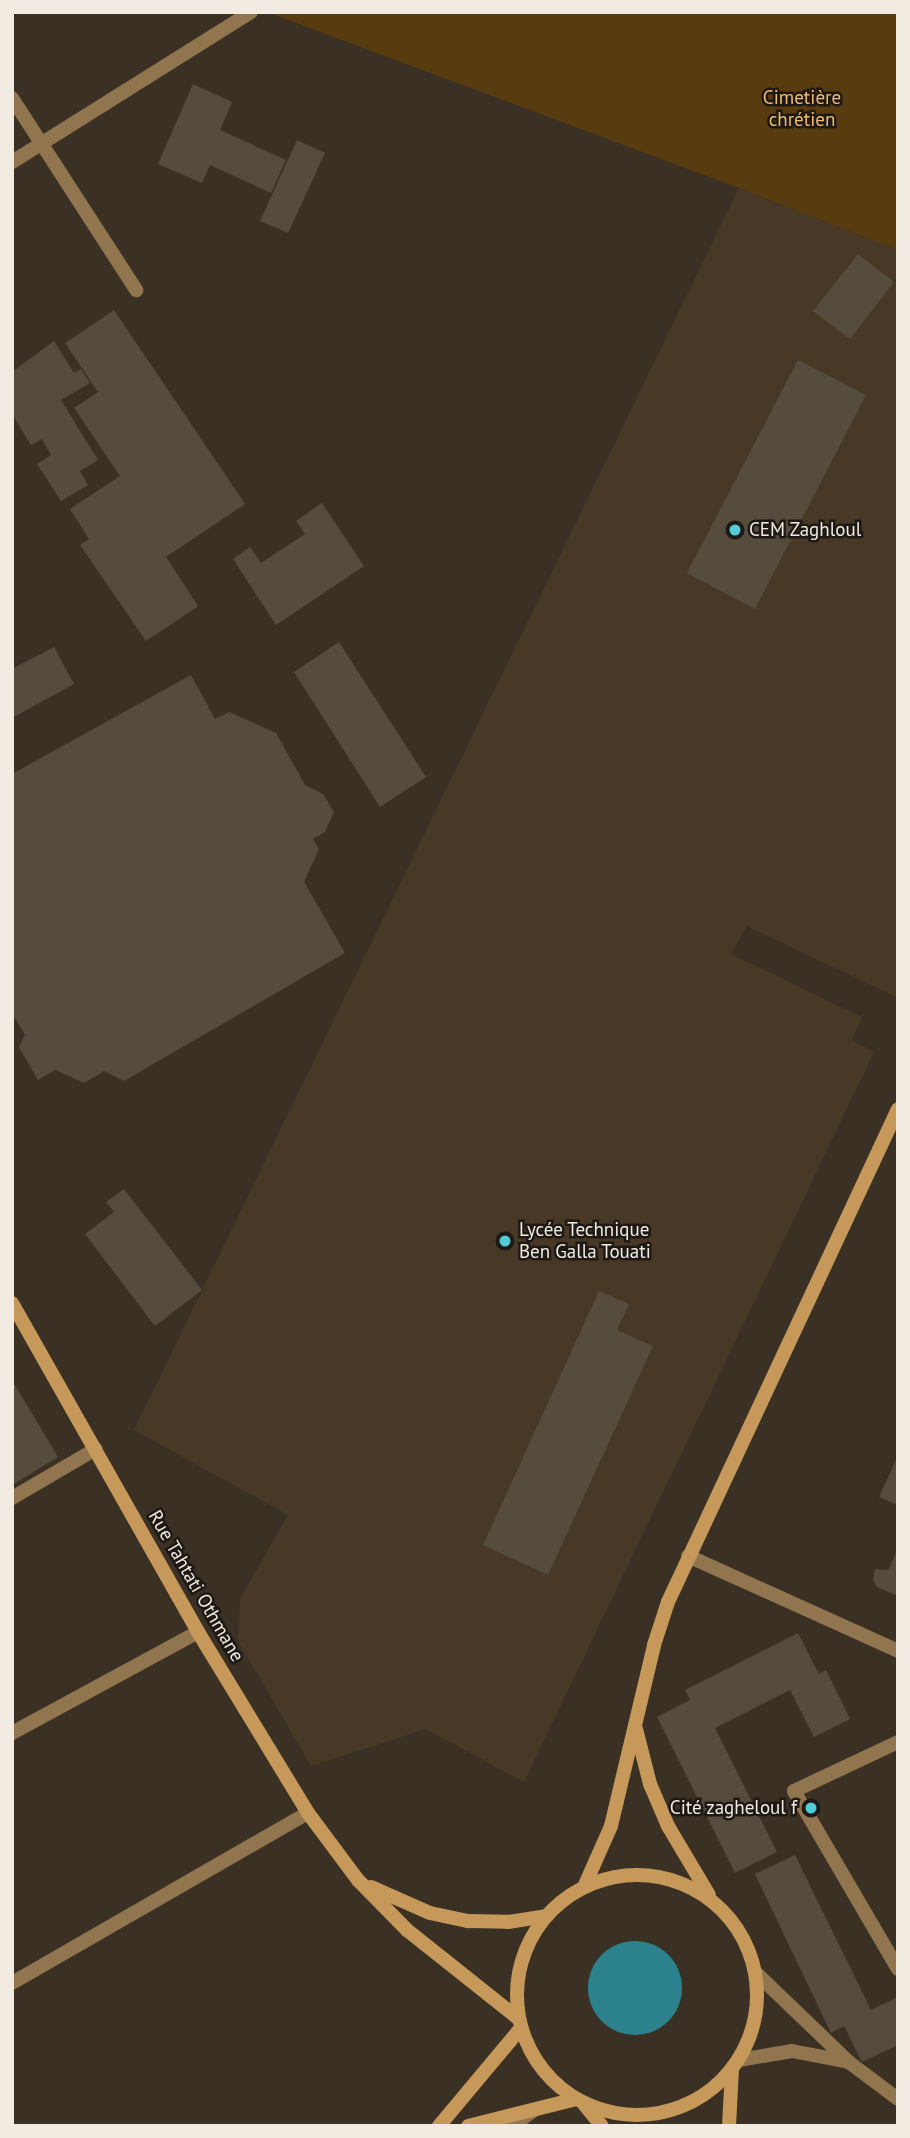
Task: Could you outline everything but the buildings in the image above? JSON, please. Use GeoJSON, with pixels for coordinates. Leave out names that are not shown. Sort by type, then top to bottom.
{"type":"FeatureCollection","features":[{"type":"Feature","properties":{"kind":"main road"},"geometry":{"type":"LineString","coordinates":[[584,1886],[611,1826],[654,1645],[688,1556],[898,1109]]}},
{"type":"Feature","properties":{"kind":"main road","name":"Rue Tahtati Othmane"},"geometry":{"type":"LineString","coordinates":[[12,1303],[198,1632],[307,1813],[358,1880],[442,1960],[520,2024]]}},
{"type":"Feature","properties":{"kind":"main road"},"geometry":{"type":"LineString","coordinates":[[635,1726],[650,1784],[668,1826],[711,1899]]}},
{"type":"Feature","properties":{"kind":"main road"},"geometry":{"type":"LineString","coordinates":[[602,2126],[579,2101],[541,2069],[520,2024],[516,1991],[530,1938],[546,1916],[584,1886],[636,1874],[663,1877],[688,1885],[711,1899],[732,1920],[747,1945],[756,1973],[756,2018],[736,2064],[729,2126]]}},
{"type":"Feature","properties":{"kind":"main road"},"geometry":{"type":"LineString","coordinates":[[358,1880],[393,1899],[430,1913],[468,1921],[508,1922],[546,1916]]}},
{"type":"Feature","properties":{"kind":"main road"},"geometry":{"type":"LineString","coordinates":[[439,2126],[520,2024]]}},
{"type":"Feature","properties":{"kind":"main road"},"geometry":{"type":"LineString","coordinates":[[468,2126],[579,2101],[625,2114],[647,2115],[680,2108],[709,2092],[736,2064]]}},
{"type":"Feature","properties":{"kind":"street"},"geometry":{"type":"LineString","coordinates":[[12,162],[251,12]]}},
{"type":"Feature","properties":{"kind":"street"},"geometry":{"type":"LineString","coordinates":[[12,98],[136,290]]}},
{"type":"Feature","properties":{"kind":"street"},"geometry":{"type":"LineString","coordinates":[[12,1498],[96,1449]]}},
{"type":"Feature","properties":{"kind":"street"},"geometry":{"type":"LineString","coordinates":[[688,1556],[898,1651]]}},
{"type":"Feature","properties":{"kind":"street"},"geometry":{"type":"LineString","coordinates":[[12,1733],[198,1632]]}},
{"type":"Feature","properties":{"kind":"street"},"geometry":{"type":"LineString","coordinates":[[898,1742],[794,1791],[898,1969]]}},
{"type":"Feature","properties":{"kind":"street"},"geometry":{"type":"LineString","coordinates":[[12,1983],[307,1813]]}},
{"type":"Feature","properties":{"kind":"street"},"geometry":{"type":"LineString","coordinates":[[756,1973],[850,2063],[898,2099]]}},
{"type":"Feature","properties":{"kind":"street"},"geometry":{"type":"LineString","coordinates":[[736,2064],[792,2051],[850,2063]]}},
{"type":"Feature","properties":{"kind":"street"},"geometry":{"type":"LineString","coordinates":[[512,2126],[533,2111]]}},
{"type":"Feature","properties":{"kind":"shaded area","name":"Lycée Technique Ben Galla Touati"},"geometry":{"type":"Polygon","coordinates":[[[739,188],[898,250],[898,998],[747,926],[731,954],[862,1017],[852,1040],[874,1052],[524,1782],[426,1729],[311,1766],[238,1641],[240,1599],[288,1515],[134,1430],[739,188]]]}},
{"type":"Feature","properties":{"kind":"green space","name":"Cimetière chrétien"},"geometry":{"type":"Polygon","coordinates":[[[267,12],[898,12],[898,250],[739,188],[267,12]]]}},
{"type":"Feature","properties":{"kind":"water"},"geometry":{"type":"Polygon","coordinates":[[[635,1941],[653,1945],[668,1955],[678,1970],[682,1988],[678,2006],[668,2021],[653,2031],[635,2035],[617,2031],[602,2021],[592,2006],[588,1988],[592,1970],[602,1955],[617,1945],[635,1941]]]}},
{"type":"Feature","properties":{"kind":"place","name":"CEM Zaghloul"},"geometry":{"type":"Point","coordinates":[735,530]}},
{"type":"Feature","properties":{"kind":"place","name":"Lycée Technique Ben Galla Touati"},"geometry":{"type":"Point","coordinates":[505,1241]}},
{"type":"Feature","properties":{"kind":"place","name":"Cité zagheloul f"},"geometry":{"type":"Point","coordinates":[811,1808]}}]}
